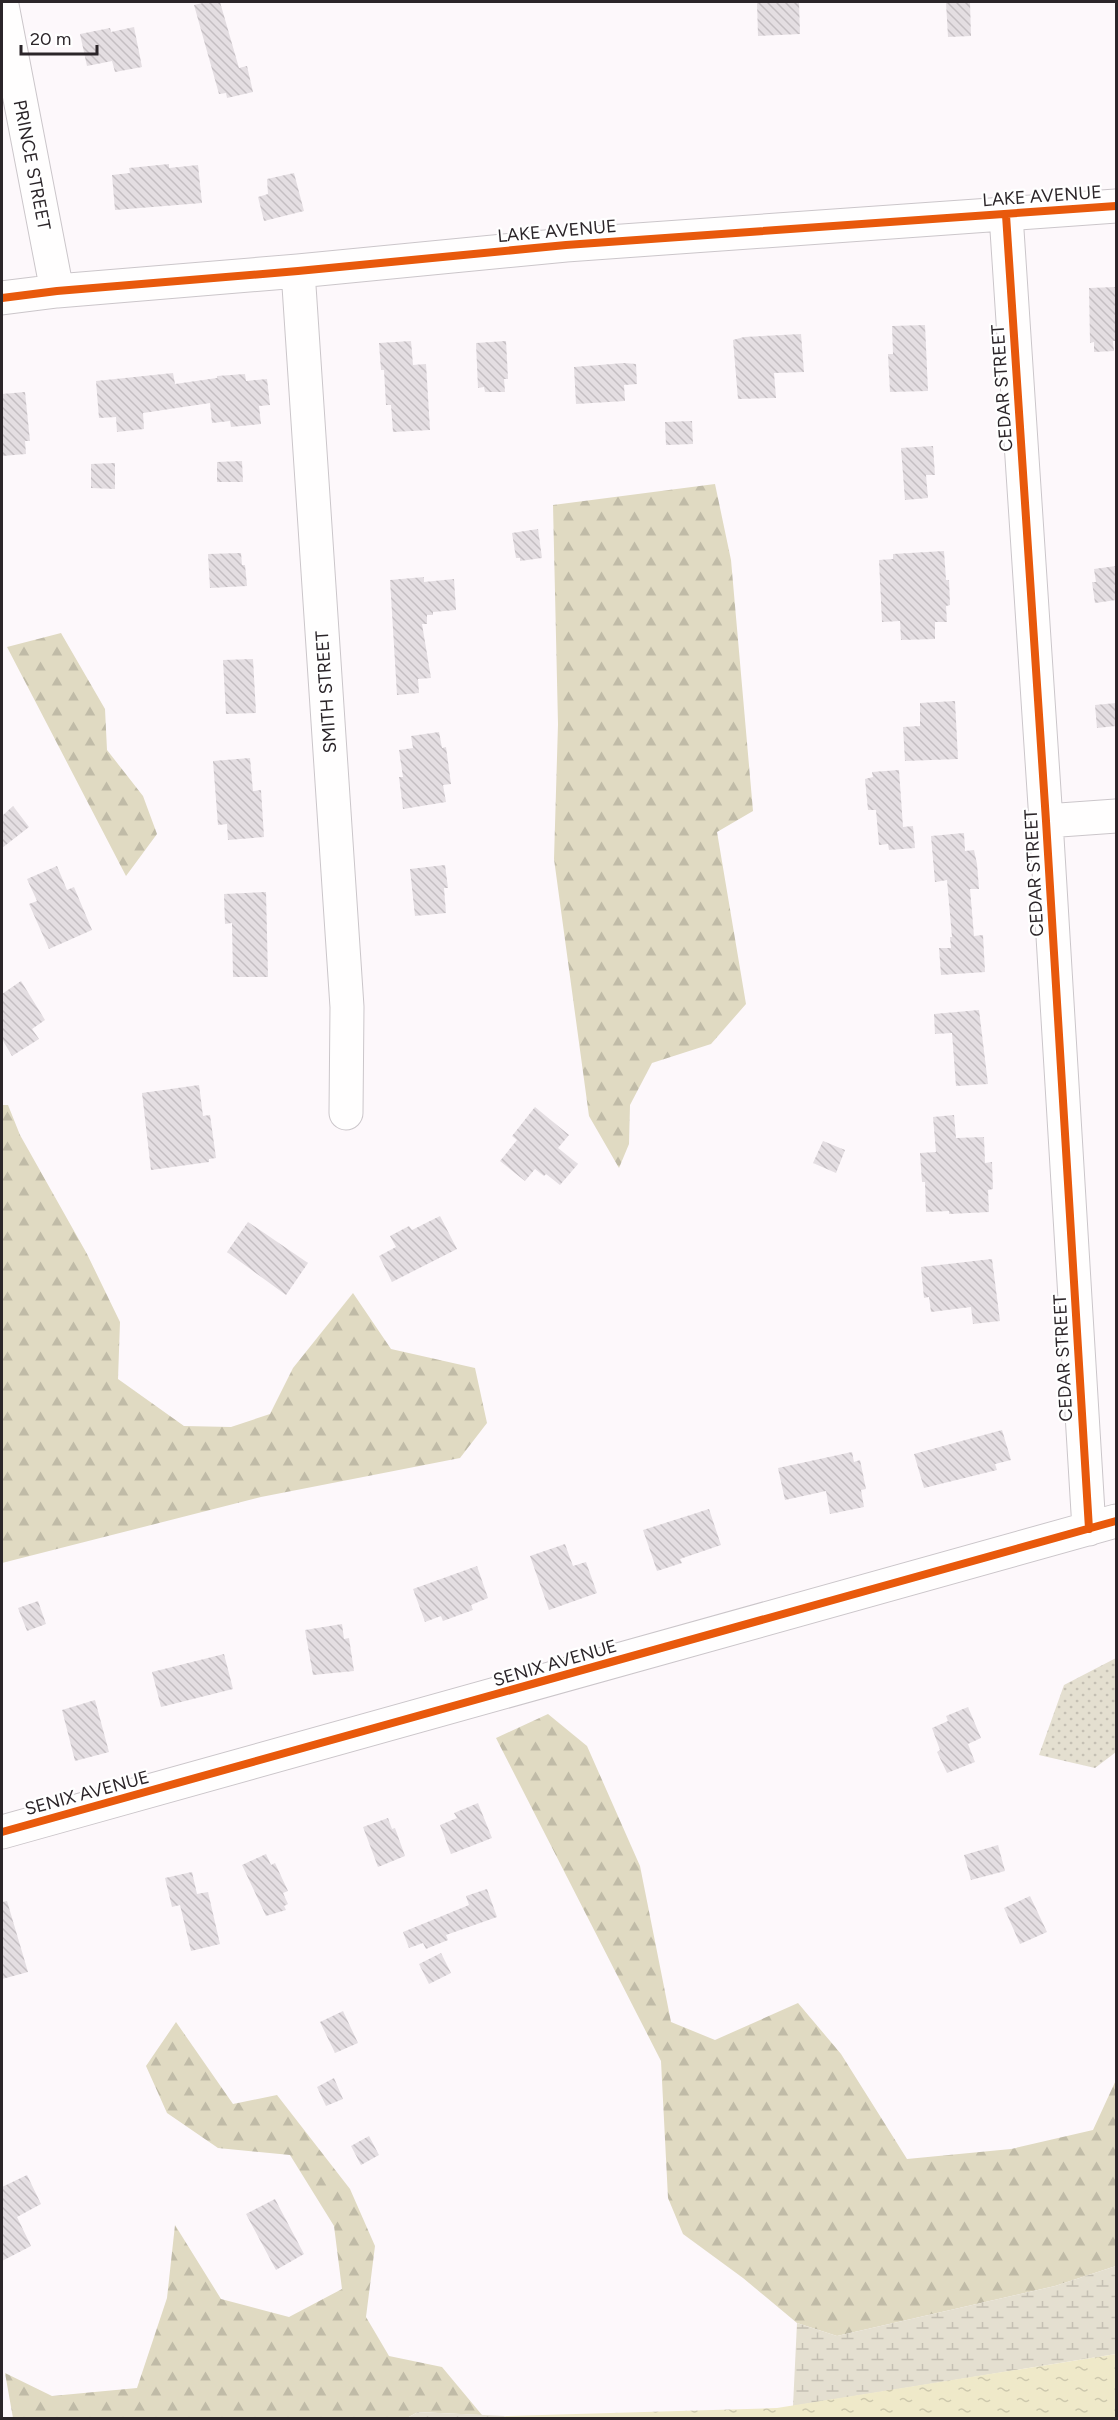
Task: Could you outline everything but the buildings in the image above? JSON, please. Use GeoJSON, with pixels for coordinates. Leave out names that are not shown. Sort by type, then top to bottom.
{"type":"FeatureCollection","features":[{"type":"Feature","properties":{"kind":"street","name":"PRINCE STREET"},"geometry":{"type":"LineString","coordinates":[[2,5],[57,291]]}},
{"type":"Feature","properties":{"kind":"street","name":"LAKE AVENUE"},"geometry":{"type":"LineString","coordinates":[[2,298],[57,291],[298,272],[577,244],[1116,206]]}},
{"type":"Feature","properties":{"kind":"street","name":"CEDAR STREET"},"geometry":{"type":"LineString","coordinates":[[1006,215],[1046,821],[1103,1525]]}},
{"type":"Feature","properties":{"kind":"street","name":"SMITH STREET"},"geometry":{"type":"LineString","coordinates":[[298,272],[347,1007],[346,1113]]}},
{"type":"Feature","properties":{"kind":"street"},"geometry":{"type":"LineString","coordinates":[[1046,821],[1116,816]]}},
{"type":"Feature","properties":{"kind":"street","name":"SENIX AVENUE"},"geometry":{"type":"LineString","coordinates":[[2,1832],[1103,1525]]}},
{"type":"Feature","properties":{"kind":"green space"},"geometry":{"type":"Polygon","coordinates":[[[715,484],[731,560],[753,811],[717,832],[746,1004],[711,1044],[652,1063],[630,1105],[629,1144],[619,1168],[589,1116],[554,859],[558,724],[553,505],[715,484]]]}},
{"type":"Feature","properties":{"kind":"green space"},"geometry":{"type":"Polygon","coordinates":[[[61,633],[105,709],[107,750],[143,796],[157,834],[126,876],[7,647],[61,633]]]}},
{"type":"Feature","properties":{"kind":"green space"},"geometry":{"type":"Polygon","coordinates":[[[2,1105],[8,1105],[20,1135],[87,1254],[120,1322],[118,1379],[184,1426],[231,1427],[270,1414],[293,1368],[353,1293],[391,1349],[475,1368],[487,1423],[460,1458],[261,1497],[2,1563],[2,1105]]]}},
{"type":"Feature","properties":{"kind":"green space"},"geometry":{"type":"Polygon","coordinates":[[[1116,1658],[1116,1752],[1095,1768],[1039,1755],[1064,1685],[1116,1658]]]}},
{"type":"Feature","properties":{"kind":"green space"},"geometry":{"type":"Polygon","coordinates":[[[548,1714],[587,1746],[640,1866],[671,2022],[715,2040],[798,2003],[841,2054],[907,2159],[1011,2149],[1093,2130],[1116,2080],[1116,2266],[1055,2286],[837,2336],[797,2323],[743,2278],[683,2234],[668,2198],[661,2061],[496,1738],[548,1714]]]}},
{"type":"Feature","properties":{"kind":"green space"},"geometry":{"type":"Polygon","coordinates":[[[176,2022],[233,2104],[277,2095],[350,2189],[375,2246],[366,2317],[389,2356],[442,2367],[482,2415],[418,2412],[407,2418],[13,2418],[5,2373],[52,2396],[137,2388],[167,2298],[175,2225],[221,2299],[289,2317],[342,2289],[334,2226],[290,2155],[218,2148],[167,2113],[146,2066],[176,2022]]]}},
{"type":"Feature","properties":{"kind":"green space"},"geometry":{"type":"Polygon","coordinates":[[[1116,2266],[1116,2354],[793,2406],[797,2323],[837,2336],[1055,2286],[1116,2266]]]}},
{"type":"Feature","properties":{"kind":"green space"},"geometry":{"type":"Polygon","coordinates":[[[418,2412],[506,2416],[501,2418],[407,2418],[418,2412]]]}},
{"type":"Feature","properties":{"kind":"water"},"geometry":{"type":"Polygon","coordinates":[[[1116,2354],[1116,2418],[501,2418],[506,2416],[777,2408],[1116,2354]]]}},
{"type":"Feature","properties":{"kind":"cycle path"},"geometry":{"type":"LineString","coordinates":[[2,298],[57,291],[566,245],[1116,206]]}},
{"type":"Feature","properties":{"kind":"cycle path"},"geometry":{"type":"LineString","coordinates":[[1006,215],[1089,1529]]}},
{"type":"Feature","properties":{"kind":"cycle path"},"geometry":{"type":"LineString","coordinates":[[2,1832],[1116,1521]]}}]}
